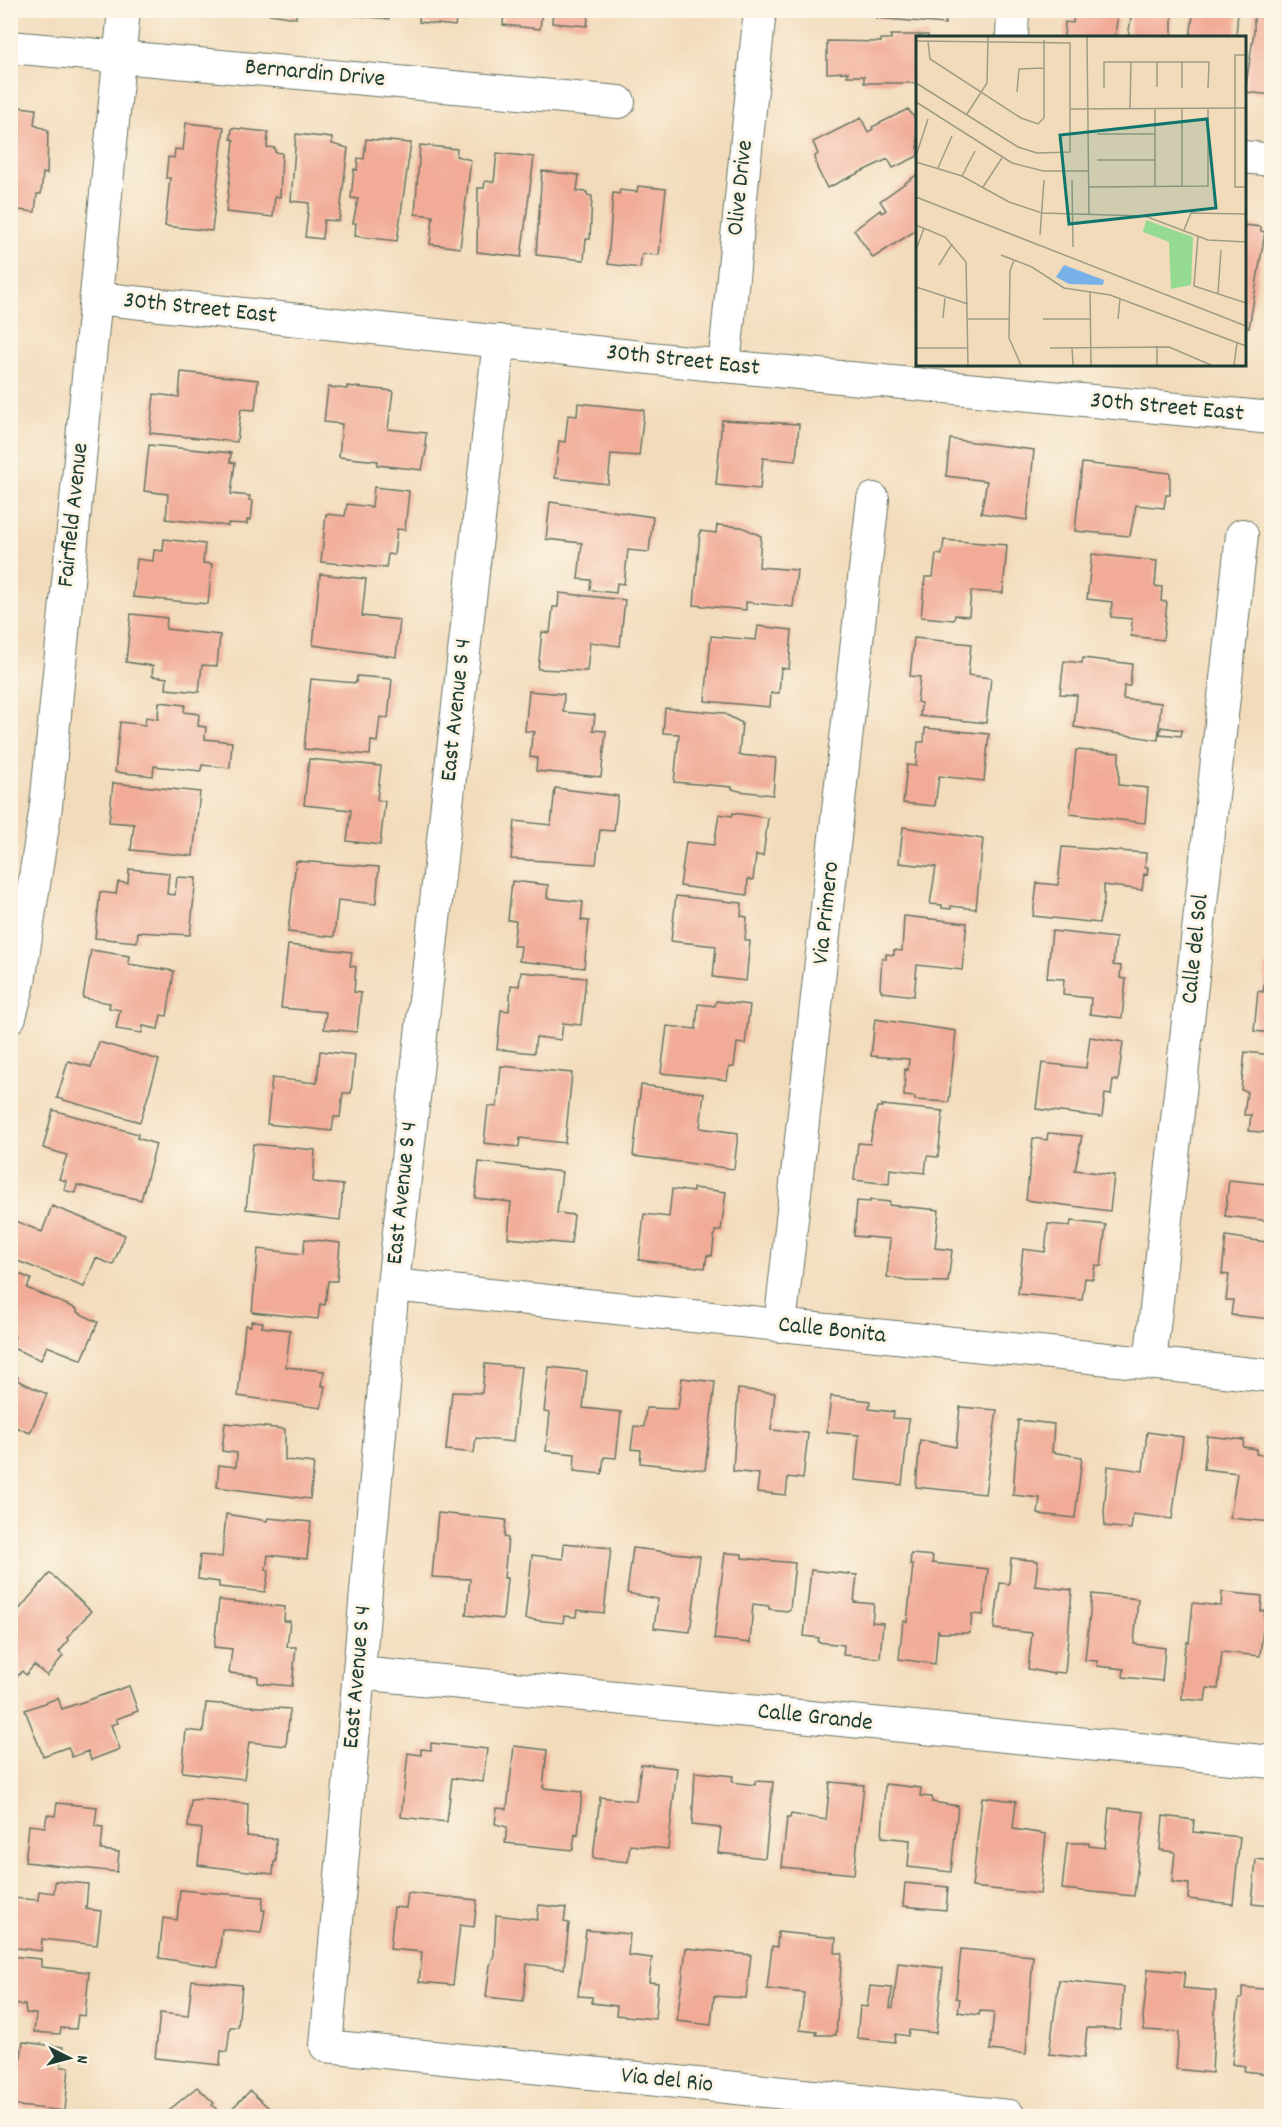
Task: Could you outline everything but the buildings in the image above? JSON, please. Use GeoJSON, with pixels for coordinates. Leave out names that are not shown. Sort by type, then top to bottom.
{"type":"FeatureCollection","features":[{"type":"Feature","properties":{"kind":"street","name":"Fairfield Avenue"},"geometry":{"type":"LineString","coordinates":[[10,1017],[19,982],[46,806],[124,10]]}},
{"type":"Feature","properties":{"kind":"street","name":"Olive Drive"},"geometry":{"type":"LineString","coordinates":[[724,366],[760,10]]}},
{"type":"Feature","properties":{"kind":"street"},"geometry":{"type":"LineString","coordinates":[[1012,36],[1014,10]]}},
{"type":"Feature","properties":{"kind":"street","name":"Bernardin Drive"},"geometry":{"type":"LineString","coordinates":[[10,47],[619,102]]}},
{"type":"Feature","properties":{"kind":"street"},"geometry":{"type":"LineString","coordinates":[[1246,157],[1272,160]]}},
{"type":"Feature","properties":{"kind":"street","name":"30th Street East"},"geometry":{"type":"LineString","coordinates":[[96,298],[724,366],[1272,418]]}},
{"type":"Feature","properties":{"kind":"street","name":"East Avenue S 4"},"geometry":{"type":"LineString","coordinates":[[326,2046],[393,1285],[499,341]]}},
{"type":"Feature","properties":{"kind":"street","name":"Via Primero"},"geometry":{"type":"LineString","coordinates":[[780,1326],[873,499]]}},
{"type":"Feature","properties":{"kind":"street","name":"Calle del Sol"},"geometry":{"type":"LineString","coordinates":[[1150,1364],[1242,535]]}},
{"type":"Feature","properties":{"kind":"street","name":"Calle Bonita"},"geometry":{"type":"LineString","coordinates":[[393,1285],[1272,1376]]}},
{"type":"Feature","properties":{"kind":"street","name":"Calle Grande"},"geometry":{"type":"LineString","coordinates":[[359,1673],[1272,1762]]}},
{"type":"Feature","properties":{"kind":"street","name":"Via del Rio"},"geometry":{"type":"LineString","coordinates":[[326,2046],[1009,2116]]}}]}
